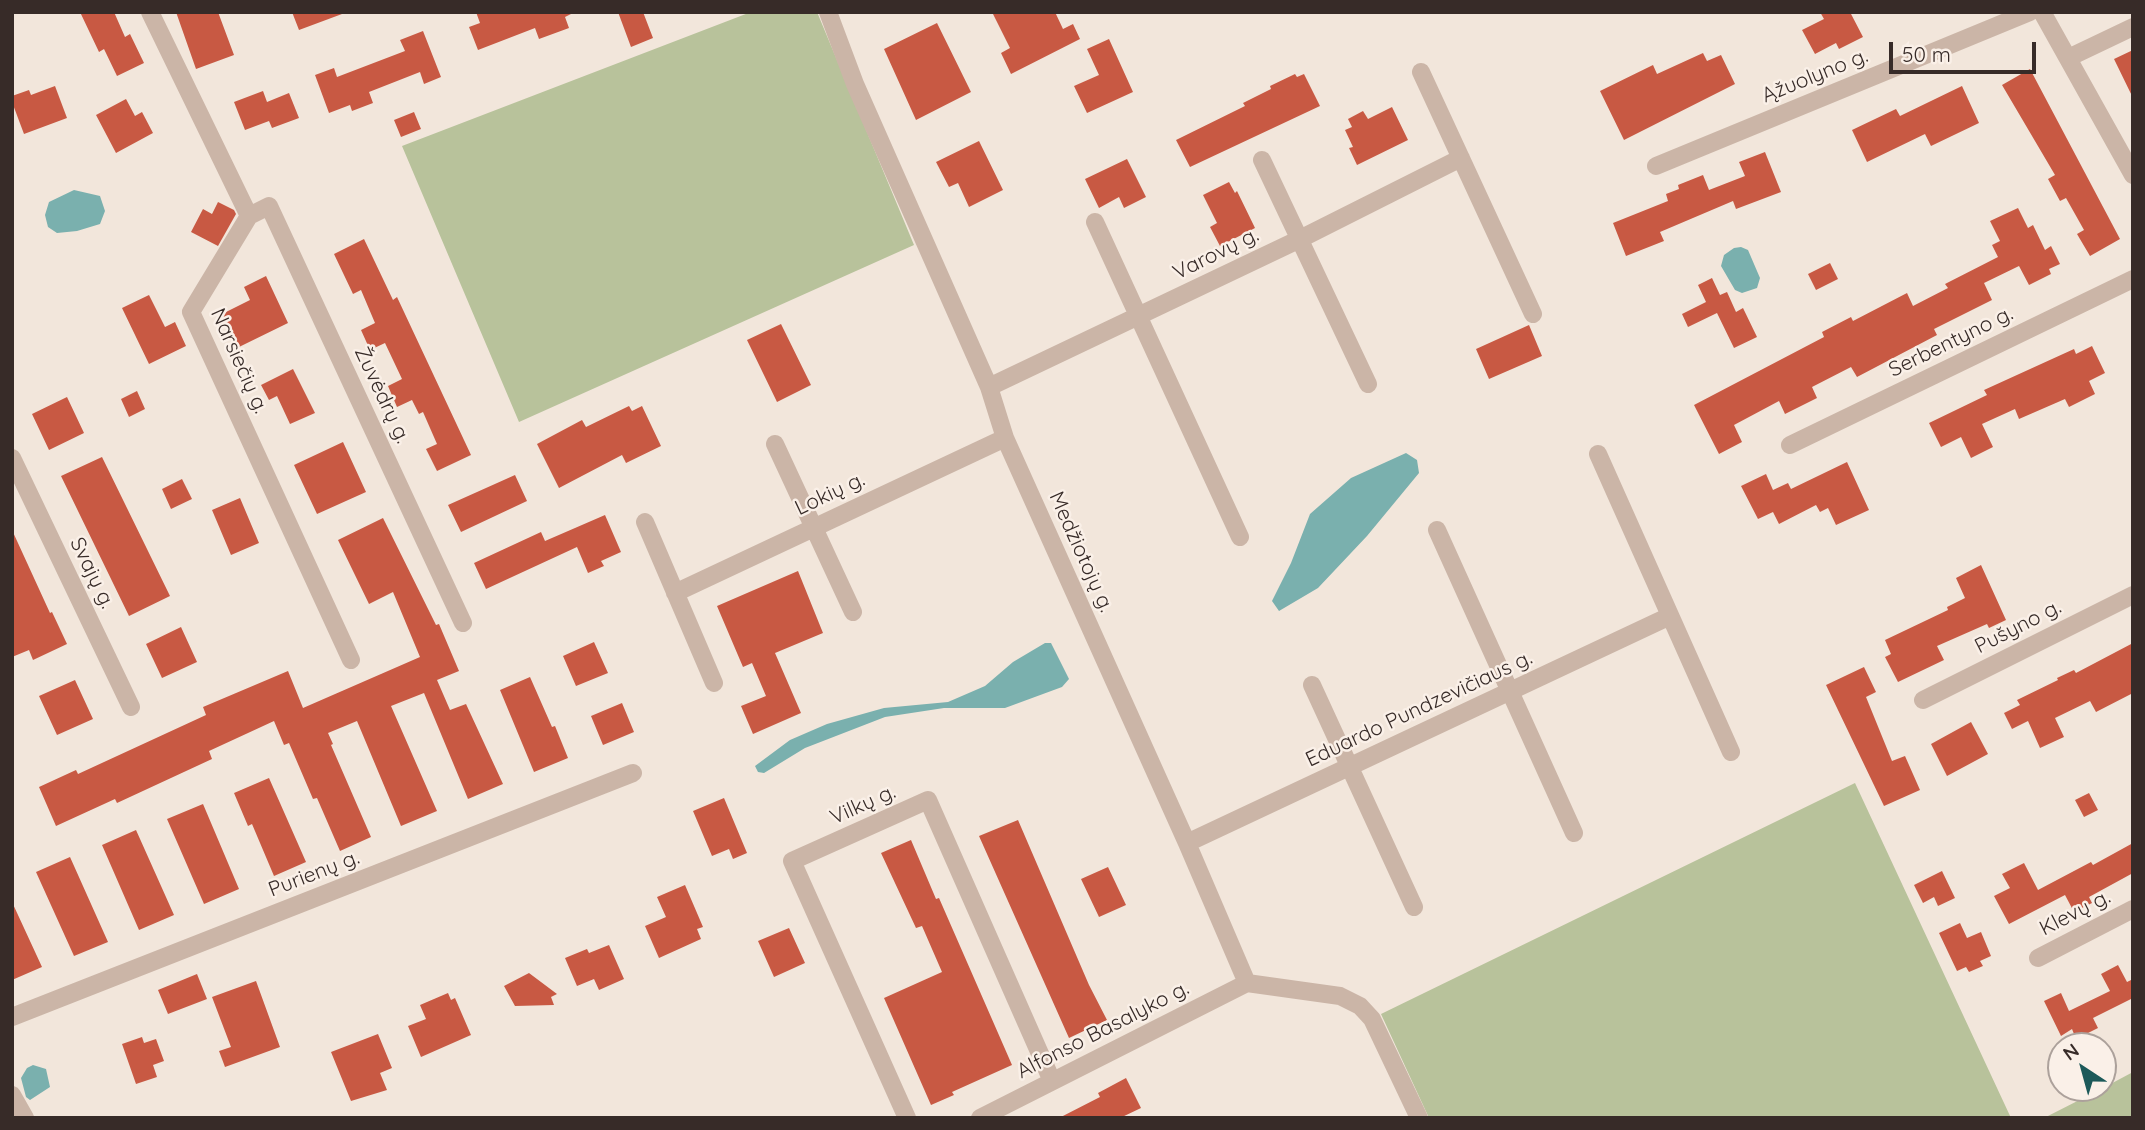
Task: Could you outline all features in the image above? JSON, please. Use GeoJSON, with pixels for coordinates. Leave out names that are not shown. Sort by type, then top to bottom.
{"type":"FeatureCollection","features":[{"type":"Feature","properties":{"kind":"street"},"geometry":{"type":"LineString","coordinates":[[150,12],[249,216]]}},
{"type":"Feature","properties":{"kind":"street","name":"Medžiotojų g."},"geometry":{"type":"LineString","coordinates":[[828,12],[855,84],[989,387],[1005,438],[1247,983]]}},
{"type":"Feature","properties":{"kind":"street","name":"Ąžuolyno g."},"geometry":{"type":"LineString","coordinates":[[1656,166],[2030,12]]}},
{"type":"Feature","properties":{"kind":"street"},"geometry":{"type":"LineString","coordinates":[[2042,12],[2133,174]]}},
{"type":"Feature","properties":{"kind":"street"},"geometry":{"type":"LineString","coordinates":[[2068,58],[2133,27]]}},
{"type":"Feature","properties":{"kind":"street"},"geometry":{"type":"LineString","coordinates":[[1421,72],[1533,314]]}},
{"type":"Feature","properties":{"kind":"street","name":"Varovų g."},"geometry":{"type":"LineString","coordinates":[[989,387],[1300,239],[1461,158]]}},
{"type":"Feature","properties":{"kind":"street"},"geometry":{"type":"LineString","coordinates":[[1262,160],[1368,384]]}},
{"type":"Feature","properties":{"kind":"street","name":"Žuvėdrų g."},"geometry":{"type":"LineString","coordinates":[[249,216],[269,206],[463,622]]}},
{"type":"Feature","properties":{"kind":"street","name":"Narsiečių g."},"geometry":{"type":"LineString","coordinates":[[249,216],[191,312],[351,660]]}},
{"type":"Feature","properties":{"kind":"street"},"geometry":{"type":"LineString","coordinates":[[1095,222],[1240,537]]}},
{"type":"Feature","properties":{"kind":"street","name":"Serbentyno g."},"geometry":{"type":"LineString","coordinates":[[1790,445],[2133,279]]}},
{"type":"Feature","properties":{"kind":"street","name":"Lokių g."},"geometry":{"type":"LineString","coordinates":[[675,593],[1005,438]]}},
{"type":"Feature","properties":{"kind":"street"},"geometry":{"type":"LineString","coordinates":[[775,444],[853,612]]}},
{"type":"Feature","properties":{"kind":"street"},"geometry":{"type":"LineString","coordinates":[[1598,454],[1731,752]]}},
{"type":"Feature","properties":{"kind":"street","name":"Svajų g."},"geometry":{"type":"LineString","coordinates":[[12,458],[131,707]]}},
{"type":"Feature","properties":{"kind":"street"},"geometry":{"type":"LineString","coordinates":[[645,522],[714,682]]}},
{"type":"Feature","properties":{"kind":"street"},"geometry":{"type":"LineString","coordinates":[[1437,530],[1574,833]]}},
{"type":"Feature","properties":{"kind":"street","name":"Pušyno g."},"geometry":{"type":"LineString","coordinates":[[1923,700],[2133,595]]}},
{"type":"Feature","properties":{"kind":"street","name":"Eduardo Pundzevičiaus g."},"geometry":{"type":"LineString","coordinates":[[1187,843],[1670,616]]}},
{"type":"Feature","properties":{"kind":"street"},"geometry":{"type":"LineString","coordinates":[[1312,685],[1414,907]]}},
{"type":"Feature","properties":{"kind":"street","name":"Purienų g."},"geometry":{"type":"LineString","coordinates":[[12,1017],[633,773]]}},
{"type":"Feature","properties":{"kind":"street","name":"Vilkų g."},"geometry":{"type":"LineString","coordinates":[[907,1118],[792,861],[928,800],[1052,1082]]}},
{"type":"Feature","properties":{"kind":"street","name":"Klevų g."},"geometry":{"type":"LineString","coordinates":[[2038,958],[2133,909]]}},
{"type":"Feature","properties":{"kind":"street"},"geometry":{"type":"LineString","coordinates":[[1247,983],[1340,996],[1360,1006],[1372,1019],[1419,1118]]}},
{"type":"Feature","properties":{"kind":"street","name":"Alfonso Basalyko g."},"geometry":{"type":"LineString","coordinates":[[980,1118],[1247,983]]}},
{"type":"Feature","properties":{"kind":"street"},"geometry":{"type":"LineString","coordinates":[[12,1095],[25,1118]]}},
{"type":"Feature","properties":{"kind":"green space"},"geometry":{"type":"Polygon","coordinates":[[[751,12],[817,12],[914,245],[519,422],[402,146],[751,12]]]}},
{"type":"Feature","properties":{"kind":"green space"},"geometry":{"type":"Polygon","coordinates":[[[1855,783],[2011,1118],[1429,1118],[1381,1014],[1855,783]]]}},
{"type":"Feature","properties":{"kind":"green space"},"geometry":{"type":"Polygon","coordinates":[[[2133,1072],[2133,1118],[2044,1118],[2075,1102],[2117,1102],[2117,1081],[2133,1072]]]}},
{"type":"Feature","properties":{"kind":"water"},"geometry":{"type":"Polygon","coordinates":[[[74,190],[100,196],[105,211],[100,224],[77,231],[57,233],[48,227],[45,215],[49,202],[74,190]]]}},
{"type":"Feature","properties":{"kind":"water"},"geometry":{"type":"Polygon","coordinates":[[[1741,247],[1748,250],[1760,278],[1757,288],[1742,293],[1735,290],[1721,266],[1724,255],[1741,247]]]}},
{"type":"Feature","properties":{"kind":"water"},"geometry":{"type":"Polygon","coordinates":[[[1406,453],[1417,460],[1419,473],[1367,536],[1318,588],[1279,611],[1272,601],[1291,563],[1310,514],[1351,478],[1406,453]]]}},
{"type":"Feature","properties":{"kind":"water"},"geometry":{"type":"Polygon","coordinates":[[[1045,643],[1051,643],[1069,679],[1062,687],[1005,708],[944,708],[885,717],[805,748],[764,773],[758,772],[755,766],[790,740],[827,724],[884,708],[948,702],[985,686],[1013,662],[1045,643]]]}},
{"type":"Feature","properties":{"kind":"water"},"geometry":{"type":"Polygon","coordinates":[[[33,1065],[46,1069],[50,1087],[30,1100],[26,1097],[21,1078],[27,1068],[33,1065]]]}},
{"type":"Feature","properties":{"kind":"building"},"geometry":{"type":"Polygon","coordinates":[[[80,12],[114,12],[125,37],[130,34],[144,63],[117,76],[104,49],[99,52],[80,12]]]}},
{"type":"Feature","properties":{"kind":"building"},"geometry":{"type":"Polygon","coordinates":[[[176,12],[218,12],[234,55],[196,69],[176,12]]]}},
{"type":"Feature","properties":{"kind":"building"},"geometry":{"type":"Polygon","coordinates":[[[292,12],[341,12],[342,14],[299,30],[292,12]]]}},
{"type":"Feature","properties":{"kind":"building"},"geometry":{"type":"Polygon","coordinates":[[[476,12],[573,13],[565,17],[569,28],[539,39],[535,28],[478,50],[469,27],[480,23],[476,12]]]}},
{"type":"Feature","properties":{"kind":"building"},"geometry":{"type":"Polygon","coordinates":[[[618,12],[643,12],[653,38],[631,47],[618,12]]]}},
{"type":"Feature","properties":{"kind":"building"},"geometry":{"type":"Polygon","coordinates":[[[992,12],[1055,12],[1063,29],[1073,24],[1080,39],[1011,74],[1001,53],[1010,48],[992,12]]]}},
{"type":"Feature","properties":{"kind":"building"},"geometry":{"type":"Polygon","coordinates":[[[1820,12],[1850,12],[1863,37],[1839,49],[1836,43],[1815,54],[1802,30],[1824,19],[1820,12]]]}},
{"type":"Feature","properties":{"kind":"building"},"geometry":{"type":"Polygon","coordinates":[[[937,23],[971,92],[916,120],[884,49],[937,23]]]}},
{"type":"Feature","properties":{"kind":"building"},"geometry":{"type":"Polygon","coordinates":[[[423,31],[441,77],[424,84],[420,72],[369,92],[373,103],[352,111],[350,105],[329,113],[315,75],[334,68],[337,77],[405,51],[400,40],[423,31]]]}},
{"type":"Feature","properties":{"kind":"building"},"geometry":{"type":"Polygon","coordinates":[[[1109,39],[1133,92],[1087,113],[1074,86],[1099,75],[1087,49],[1109,39]]]}},
{"type":"Feature","properties":{"kind":"building"},"geometry":{"type":"Polygon","coordinates":[[[2133,50],[2133,98],[2114,59],[2133,50]]]}},
{"type":"Feature","properties":{"kind":"building"},"geometry":{"type":"Polygon","coordinates":[[[1703,53],[1707,61],[1721,55],[1735,84],[1624,140],[1600,91],[1653,65],[1657,74],[1703,53]]]}},
{"type":"Feature","properties":{"kind":"building"},"geometry":{"type":"Polygon","coordinates":[[[2030,69],[2120,239],[2090,256],[2077,234],[2084,230],[2066,198],[2060,201],[2048,179],[2055,175],[2002,85],[2030,69]]]}},
{"type":"Feature","properties":{"kind":"building"},"geometry":{"type":"Polygon","coordinates":[[[1295,74],[1297,77],[1304,74],[1320,106],[1190,167],[1176,140],[1245,106],[1243,103],[1295,74]]]}},
{"type":"Feature","properties":{"kind":"building"},"geometry":{"type":"Polygon","coordinates":[[[55,86],[67,118],[24,134],[12,96],[29,90],[31,95],[55,86]]]}},
{"type":"Feature","properties":{"kind":"building"},"geometry":{"type":"Polygon","coordinates":[[[1962,86],[1979,123],[1931,146],[1925,134],[1867,162],[1852,130],[1896,109],[1900,116],[1962,86]]]}},
{"type":"Feature","properties":{"kind":"building"},"geometry":{"type":"Polygon","coordinates":[[[263,91],[267,102],[289,93],[299,118],[272,128],[269,121],[245,130],[234,102],[263,91]]]}},
{"type":"Feature","properties":{"kind":"building"},"geometry":{"type":"Polygon","coordinates":[[[126,99],[135,116],[142,112],[153,133],[116,153],[96,115],[126,99]]]}},
{"type":"Feature","properties":{"kind":"building"},"geometry":{"type":"Polygon","coordinates":[[[1392,107],[1408,140],[1357,165],[1345,130],[1352,127],[1348,119],[1363,111],[1368,119],[1392,107]]]}},
{"type":"Feature","properties":{"kind":"building"},"geometry":{"type":"Polygon","coordinates":[[[414,112],[421,129],[401,137],[394,120],[414,112]]]}},
{"type":"Feature","properties":{"kind":"building"},"geometry":{"type":"Polygon","coordinates":[[[979,141],[1003,190],[969,207],[958,183],[949,187],[936,162],[979,141]]]}},
{"type":"Feature","properties":{"kind":"building"},"geometry":{"type":"Polygon","coordinates":[[[1765,152],[1781,192],[1736,209],[1733,201],[1660,232],[1664,241],[1626,256],[1613,223],[1668,201],[1666,194],[1679,189],[1678,185],[1703,175],[1709,190],[1745,176],[1739,162],[1765,152]]]}},
{"type":"Feature","properties":{"kind":"building"},"geometry":{"type":"Polygon","coordinates":[[[1127,159],[1146,197],[1124,208],[1119,197],[1099,208],[1085,179],[1127,159]]]}},
{"type":"Feature","properties":{"kind":"building"},"geometry":{"type":"Polygon","coordinates":[[[1229,182],[1235,193],[1237,191],[1255,228],[1220,246],[1210,227],[1217,223],[1203,195],[1229,182]]]}},
{"type":"Feature","properties":{"kind":"building"},"geometry":{"type":"Polygon","coordinates":[[[218,202],[234,210],[236,214],[218,246],[191,232],[203,209],[212,214],[218,202]]]}},
{"type":"Feature","properties":{"kind":"building"},"geometry":{"type":"Polygon","coordinates":[[[2018,208],[2028,228],[2033,225],[2045,250],[2051,246],[2060,264],[2049,269],[2051,274],[2029,285],[2019,266],[1984,283],[1992,300],[1934,329],[1937,335],[1857,377],[1851,367],[1812,387],[1817,398],[1785,414],[1779,401],[1734,425],[1742,442],[1719,454],[1694,405],[1824,337],[1822,332],[1851,317],[1853,321],[1907,293],[1913,306],[1948,288],[1945,284],[1998,257],[1992,245],[2000,241],[1990,221],[2018,208]]]}},
{"type":"Feature","properties":{"kind":"building"},"geometry":{"type":"Polygon","coordinates":[[[364,239],[393,300],[397,297],[471,455],[437,471],[426,449],[437,444],[423,412],[419,414],[412,400],[397,407],[388,386],[402,379],[385,343],[370,350],[361,330],[375,323],[361,290],[353,294],[334,254],[364,239]]]}},
{"type":"Feature","properties":{"kind":"building"},"geometry":{"type":"Polygon","coordinates":[[[1830,263],[1838,279],[1816,290],[1808,274],[1830,263]]]}},
{"type":"Feature","properties":{"kind":"building"},"geometry":{"type":"Polygon","coordinates":[[[266,276],[288,323],[239,347],[222,314],[250,300],[244,287],[266,276]]]}},
{"type":"Feature","properties":{"kind":"building"},"geometry":{"type":"Polygon","coordinates":[[[1712,278],[1720,295],[1727,292],[1736,312],[1743,308],[1757,337],[1734,348],[1717,313],[1688,327],[1682,314],[1706,302],[1698,285],[1712,278]]]}},
{"type":"Feature","properties":{"kind":"building"},"geometry":{"type":"Polygon","coordinates":[[[149,295],[165,327],[175,322],[186,346],[149,364],[122,308],[149,295]]]}},
{"type":"Feature","properties":{"kind":"building"},"geometry":{"type":"Polygon","coordinates":[[[781,324],[811,385],[777,402],[747,340],[781,324]]]}},
{"type":"Feature","properties":{"kind":"building"},"geometry":{"type":"Polygon","coordinates":[[[1529,325],[1542,356],[1489,379],[1476,349],[1529,325]]]}},
{"type":"Feature","properties":{"kind":"building"},"geometry":{"type":"Polygon","coordinates":[[[2092,346],[2105,373],[2089,381],[2095,394],[2069,407],[2065,399],[2019,419],[2015,409],[1982,424],[1993,447],[1971,458],[1961,437],[1941,447],[1929,423],[1987,395],[1984,390],[2074,349],[2076,354],[2092,346]]]}},
{"type":"Feature","properties":{"kind":"building"},"geometry":{"type":"Polygon","coordinates":[[[293,369],[315,413],[290,424],[277,396],[269,400],[261,385],[293,369]]]}},
{"type":"Feature","properties":{"kind":"building"},"geometry":{"type":"Polygon","coordinates":[[[137,391],[145,409],[129,417],[121,399],[137,391]]]}},
{"type":"Feature","properties":{"kind":"building"},"geometry":{"type":"Polygon","coordinates":[[[67,397],[84,433],[49,450],[32,414],[67,397]]]}},
{"type":"Feature","properties":{"kind":"building"},"geometry":{"type":"Polygon","coordinates":[[[629,406],[632,411],[642,406],[661,446],[626,463],[622,455],[559,488],[537,444],[582,420],[586,427],[629,406]]]}},
{"type":"Feature","properties":{"kind":"building"},"geometry":{"type":"Polygon","coordinates":[[[343,442],[366,492],[317,514],[294,465],[343,442]]]}},
{"type":"Feature","properties":{"kind":"building"},"geometry":{"type":"Polygon","coordinates":[[[102,457],[170,596],[129,616],[61,476],[102,457]]]}},
{"type":"Feature","properties":{"kind":"building"},"geometry":{"type":"Polygon","coordinates":[[[1847,462],[1869,510],[1836,525],[1828,508],[1820,512],[1816,505],[1779,524],[1773,512],[1758,519],[1741,486],[1766,474],[1773,490],[1788,483],[1791,489],[1847,462]]]}},
{"type":"Feature","properties":{"kind":"building"},"geometry":{"type":"Polygon","coordinates":[[[515,475],[527,501],[461,532],[448,505],[515,475]]]}},
{"type":"Feature","properties":{"kind":"building"},"geometry":{"type":"Polygon","coordinates":[[[182,479],[192,499],[171,509],[162,489],[182,479]]]}},
{"type":"Feature","properties":{"kind":"building"},"geometry":{"type":"Polygon","coordinates":[[[240,498],[259,543],[231,555],[212,510],[240,498]]]}},
{"type":"Feature","properties":{"kind":"building"},"geometry":{"type":"Polygon","coordinates":[[[605,515],[621,552],[601,561],[604,566],[588,573],[577,547],[486,589],[474,563],[541,532],[545,541],[605,515]]]}},
{"type":"Feature","properties":{"kind":"building"},"geometry":{"type":"Polygon","coordinates":[[[383,518],[436,625],[439,624],[459,671],[437,680],[450,710],[466,704],[503,784],[468,799],[424,693],[391,706],[437,811],[401,826],[357,721],[328,733],[371,837],[340,851],[317,798],[313,799],[289,743],[284,745],[274,721],[209,751],[212,759],[117,803],[115,799],[56,826],[39,787],[76,770],[78,774],[206,715],[203,707],[288,671],[303,708],[420,657],[393,592],[369,604],[338,540],[383,518]]]}},
{"type":"Feature","properties":{"kind":"building"},"geometry":{"type":"Polygon","coordinates":[[[12,530],[67,644],[33,660],[29,650],[12,657],[12,530]]]}},
{"type":"Feature","properties":{"kind":"building"},"geometry":{"type":"Polygon","coordinates":[[[1981,565],[2006,620],[1989,628],[1987,624],[1937,646],[1944,660],[1898,682],[1885,657],[1891,654],[1885,640],[1948,610],[1947,607],[1965,598],[1956,578],[1981,565]]]}},
{"type":"Feature","properties":{"kind":"building"},"geometry":{"type":"Polygon","coordinates":[[[798,571],[823,633],[775,653],[801,713],[753,734],[741,706],[766,696],[752,663],[743,667],[717,606],[798,571]]]}},
{"type":"Feature","properties":{"kind":"building"},"geometry":{"type":"Polygon","coordinates":[[[181,627],[197,662],[162,678],[146,644],[181,627]]]}},
{"type":"Feature","properties":{"kind":"building"},"geometry":{"type":"Polygon","coordinates":[[[594,642],[608,673],[576,686],[563,656],[594,642]]]}},
{"type":"Feature","properties":{"kind":"building"},"geometry":{"type":"Polygon","coordinates":[[[2133,643],[2133,693],[2096,712],[2090,701],[2055,718],[2064,737],[2040,748],[2028,721],[2012,729],[2004,713],[2020,705],[2017,700],[2058,680],[2057,678],[2074,670],[2076,673],[2133,643]]]}},
{"type":"Feature","properties":{"kind":"building"},"geometry":{"type":"Polygon","coordinates":[[[1864,667],[1876,692],[1866,697],[1892,761],[1905,756],[1920,790],[1884,806],[1826,685],[1864,667]]]}},
{"type":"Feature","properties":{"kind":"building"},"geometry":{"type":"Polygon","coordinates":[[[530,677],[568,758],[534,772],[500,690],[530,677]]]}},
{"type":"Feature","properties":{"kind":"building"},"geometry":{"type":"Polygon","coordinates":[[[75,680],[93,719],[57,735],[39,696],[75,680]]]}},
{"type":"Feature","properties":{"kind":"building"},"geometry":{"type":"Polygon","coordinates":[[[622,703],[634,732],[603,745],[591,716],[622,703]]]}},
{"type":"Feature","properties":{"kind":"building"},"geometry":{"type":"Polygon","coordinates":[[[1971,722],[1988,754],[1947,776],[1931,744],[1971,722]]]}},
{"type":"Feature","properties":{"kind":"building"},"geometry":{"type":"Polygon","coordinates":[[[269,778],[306,862],[274,876],[252,824],[248,826],[234,793],[269,778]]]}},
{"type":"Feature","properties":{"kind":"building"},"geometry":{"type":"Polygon","coordinates":[[[2089,793],[2098,810],[2084,817],[2075,800],[2089,793]]]}},
{"type":"Feature","properties":{"kind":"building"},"geometry":{"type":"Polygon","coordinates":[[[724,798],[747,853],[733,859],[729,849],[712,856],[693,811],[724,798]]]}},
{"type":"Feature","properties":{"kind":"building"},"geometry":{"type":"Polygon","coordinates":[[[203,804],[239,889],[204,904],[167,819],[203,804]]]}},
{"type":"Feature","properties":{"kind":"building"},"geometry":{"type":"Polygon","coordinates":[[[1018,820],[1089,985],[1107,1020],[1069,1038],[979,836],[1018,820]]]}},
{"type":"Feature","properties":{"kind":"building"},"geometry":{"type":"Polygon","coordinates":[[[136,830],[174,915],[139,930],[102,845],[136,830]]]}},
{"type":"Feature","properties":{"kind":"building"},"geometry":{"type":"Polygon","coordinates":[[[911,840],[1012,1065],[952,1092],[954,1095],[931,1105],[884,998],[942,972],[922,926],[916,928],[881,853],[911,840]]]}},
{"type":"Feature","properties":{"kind":"building"},"geometry":{"type":"Polygon","coordinates":[[[2133,843],[2133,873],[2089,897],[2092,903],[2074,912],[2065,895],[2009,924],[1994,896],[2010,888],[2002,874],[2024,863],[2038,890],[2133,843]]]}},
{"type":"Feature","properties":{"kind":"building"},"geometry":{"type":"Polygon","coordinates":[[[70,857],[108,942],[74,956],[36,872],[70,857]]]}},
{"type":"Feature","properties":{"kind":"building"},"geometry":{"type":"Polygon","coordinates":[[[1108,867],[1126,905],[1099,917],[1081,879],[1108,867]]]}},
{"type":"Feature","properties":{"kind":"building"},"geometry":{"type":"Polygon","coordinates":[[[1942,871],[1955,898],[1938,906],[1934,897],[1923,903],[1914,885],[1942,871]]]}},
{"type":"Feature","properties":{"kind":"building"},"geometry":{"type":"Polygon","coordinates":[[[685,885],[703,927],[697,929],[701,939],[659,958],[645,926],[666,917],[657,897],[685,885]]]}},
{"type":"Feature","properties":{"kind":"building"},"geometry":{"type":"Polygon","coordinates":[[[12,902],[42,967],[12,980],[12,902]]]}},
{"type":"Feature","properties":{"kind":"building"},"geometry":{"type":"Polygon","coordinates":[[[1960,923],[1967,938],[1981,932],[1991,956],[1980,961],[1983,966],[1969,972],[1966,967],[1957,971],[1939,933],[1960,923]]]}},
{"type":"Feature","properties":{"kind":"building"},"geometry":{"type":"Polygon","coordinates":[[[789,928],[805,963],[774,977],[758,941],[789,928]]]}},
{"type":"Feature","properties":{"kind":"building"},"geometry":{"type":"Polygon","coordinates":[[[609,945],[624,979],[599,990],[594,979],[577,986],[565,958],[587,949],[589,953],[609,945]]]}},
{"type":"Feature","properties":{"kind":"building"},"geometry":{"type":"Polygon","coordinates":[[[2118,965],[2127,982],[2133,979],[2133,998],[2093,1018],[2098,1028],[2090,1032],[2073,1032],[2072,1029],[2059,1032],[2044,1001],[2061,993],[2069,1011],[2110,991],[2101,974],[2118,965]]]}},
{"type":"Feature","properties":{"kind":"building"},"geometry":{"type":"Polygon","coordinates":[[[529,973],[557,994],[551,997],[554,1005],[515,1006],[504,986],[529,973]]]}},
{"type":"Feature","properties":{"kind":"building"},"geometry":{"type":"Polygon","coordinates":[[[197,974],[207,999],[168,1014],[158,990],[197,974]]]}},
{"type":"Feature","properties":{"kind":"building"},"geometry":{"type":"Polygon","coordinates":[[[256,981],[280,1047],[225,1067],[219,1051],[231,1047],[212,997],[256,981]]]}},
{"type":"Feature","properties":{"kind":"building"},"geometry":{"type":"Polygon","coordinates":[[[448,993],[451,1000],[455,998],[471,1035],[421,1057],[408,1026],[426,1019],[420,1005],[448,993]]]}},
{"type":"Feature","properties":{"kind":"building"},"geometry":{"type":"Polygon","coordinates":[[[378,1034],[392,1068],[380,1073],[387,1090],[351,1101],[331,1052],[378,1034]]]}},
{"type":"Feature","properties":{"kind":"building"},"geometry":{"type":"Polygon","coordinates":[[[142,1037],[144,1043],[156,1039],[164,1061],[153,1065],[157,1077],[136,1084],[122,1044],[142,1037]]]}},
{"type":"Feature","properties":{"kind":"building"},"geometry":{"type":"Polygon","coordinates":[[[1126,1078],[1141,1108],[1120,1118],[1059,1118],[1100,1097],[1098,1093],[1126,1078]]]}}]}
